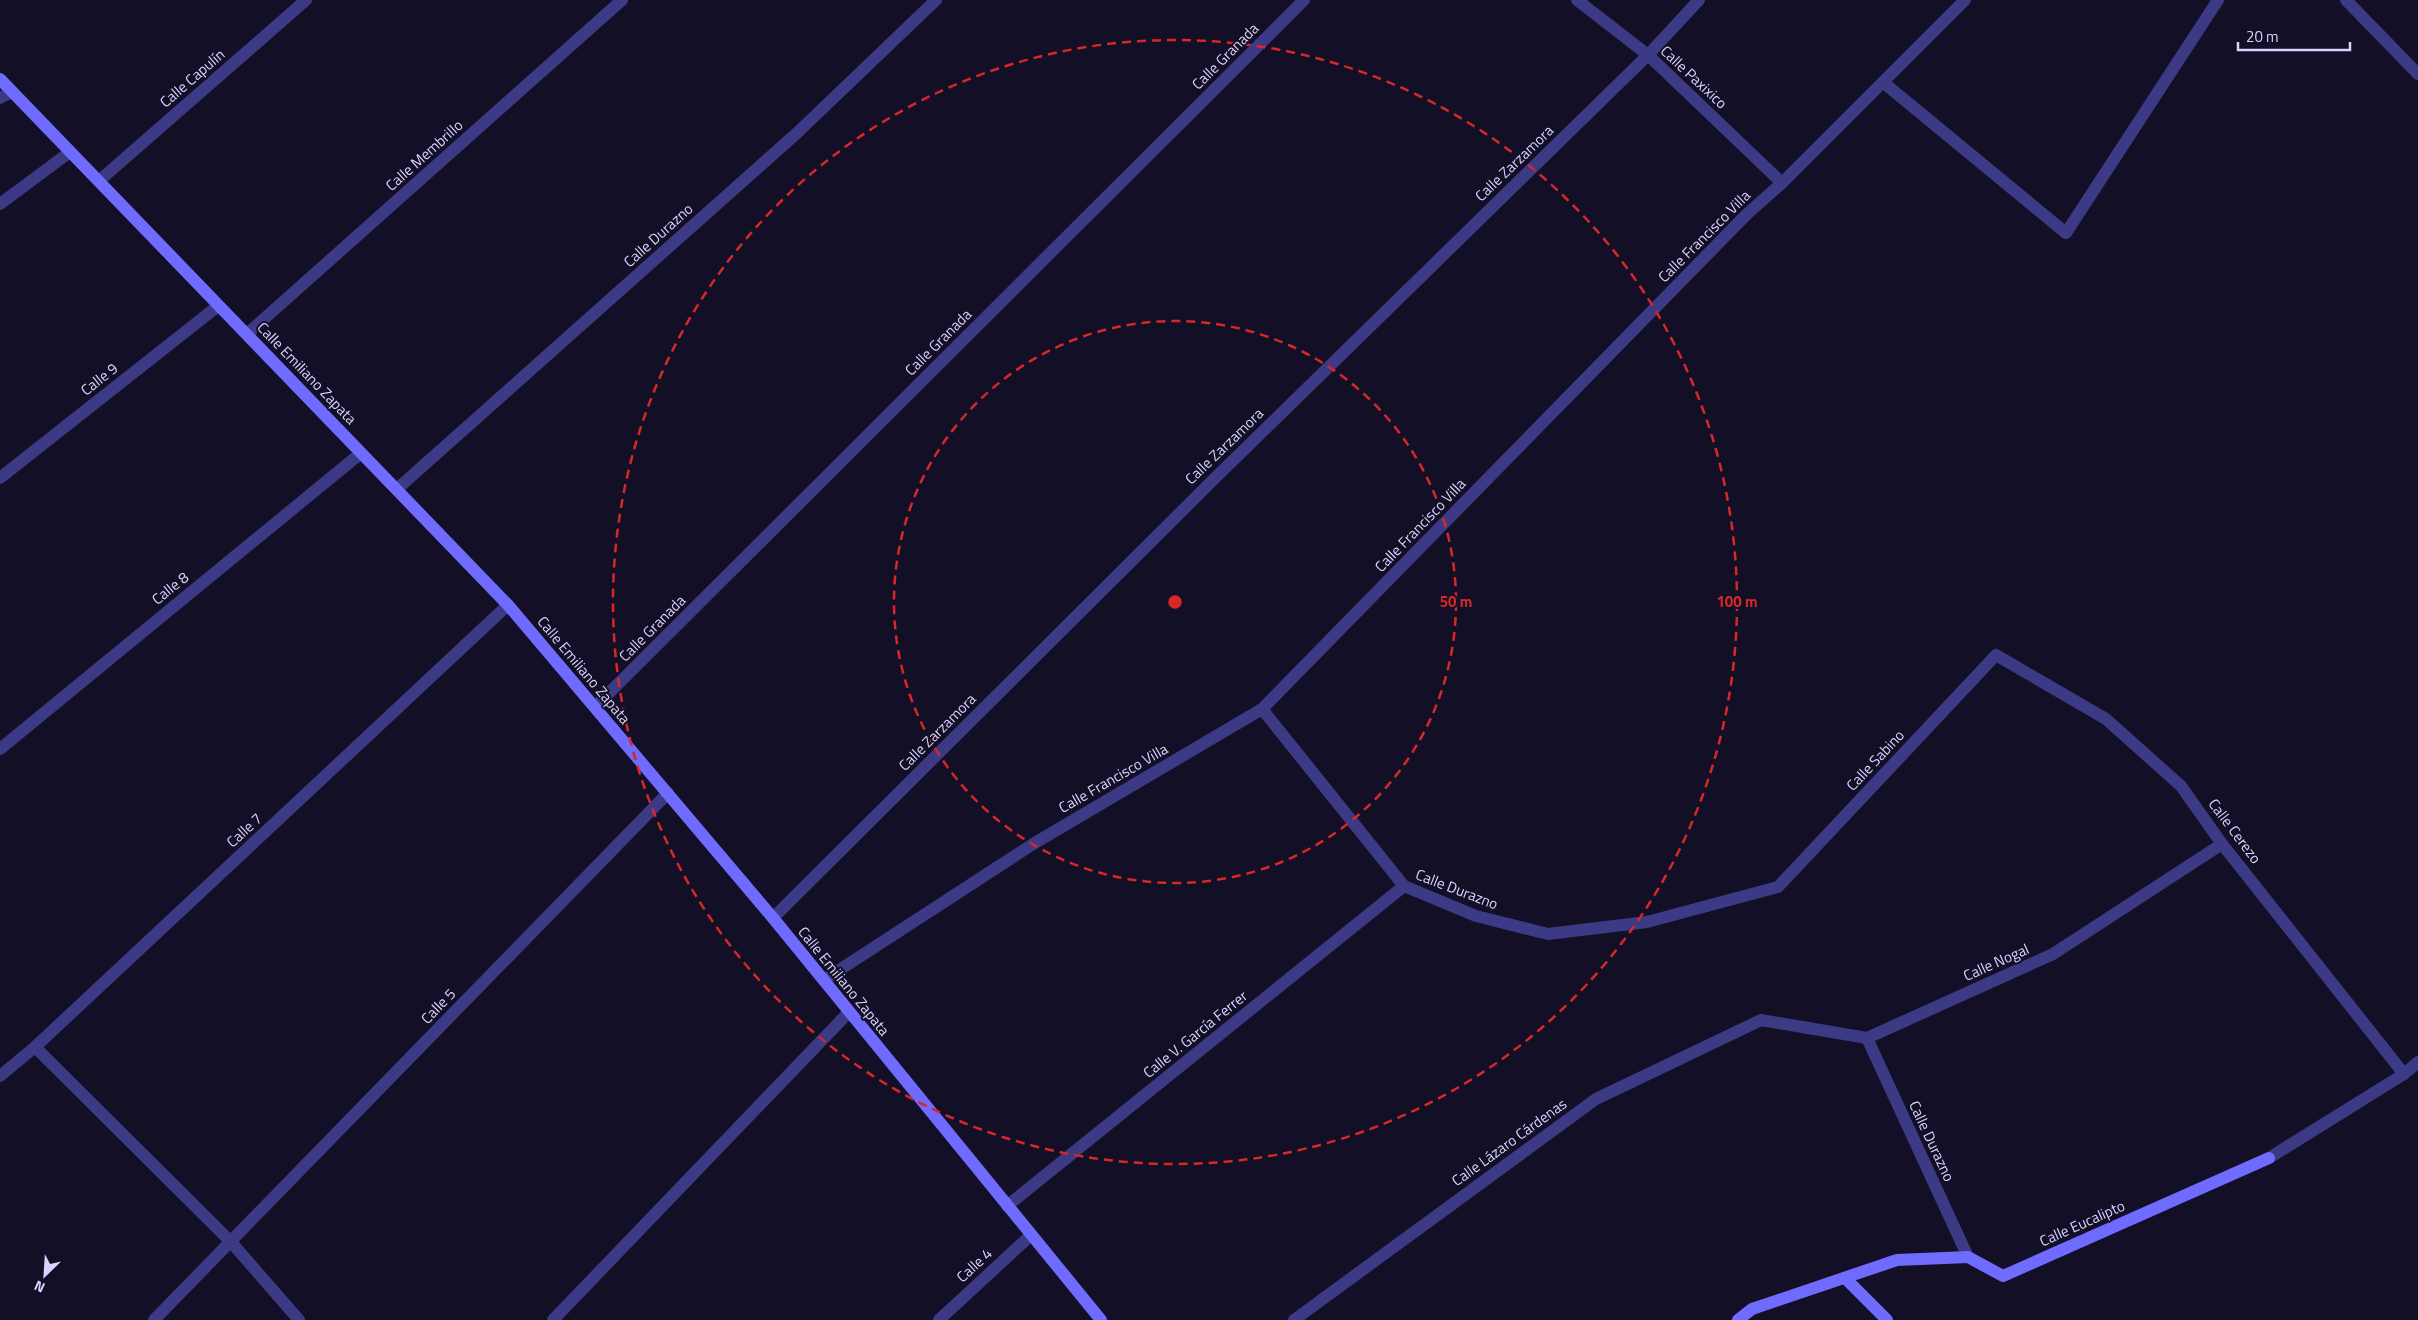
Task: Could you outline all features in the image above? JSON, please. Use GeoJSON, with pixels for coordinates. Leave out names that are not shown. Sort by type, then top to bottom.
{"type":"FeatureCollection","features":[{"type":"Feature","properties":{"kind":"main road","name":"Calle Emiliano Zapata"},"geometry":{"type":"LineString","coordinates":[[0,79],[70,152],[100,180],[218,306],[508,605],[773,918],[824,980],[848,1013],[1101,1320]]}},
{"type":"Feature","properties":{"kind":"main road","name":"Calle Eucalipto"},"geometry":{"type":"LineString","coordinates":[[1968,1257],[2003,1276],[2269,1158]]}},
{"type":"Feature","properties":{"kind":"main road"},"geometry":{"type":"LineString","coordinates":[[1738,1320],[1752,1309],[1897,1260],[1968,1257]]}},
{"type":"Feature","properties":{"kind":"main road"},"geometry":{"type":"LineString","coordinates":[[1845,1278],[1886,1320]]}},
{"type":"Feature","properties":{"kind":"street","name":"Calle Capulín"},"geometry":{"type":"LineString","coordinates":[[100,180],[306,0]]}},
{"type":"Feature","properties":{"kind":"street","name":"Calle Membrillo"},"geometry":{"type":"LineString","coordinates":[[247,334],[622,0]]}},
{"type":"Feature","properties":{"kind":"street","name":"Calle Durazno"},"geometry":{"type":"LineString","coordinates":[[397,489],[797,134],[936,0]]}},
{"type":"Feature","properties":{"kind":"street","name":"Calle Granada"},"geometry":{"type":"LineString","coordinates":[[595,708],[1304,0]]}},
{"type":"Feature","properties":{"kind":"street","name":"Calle Paxixico"},"geometry":{"type":"LineString","coordinates":[[1577,0],[1648,56],[1782,184]]}},
{"type":"Feature","properties":{"kind":"street","name":"Calle Zarzamora"},"geometry":{"type":"LineString","coordinates":[[773,918],[1212,480],[1648,56],[1699,0]]}},
{"type":"Feature","properties":{"kind":"street","name":"Calle Francisco Villa"},"geometry":{"type":"LineString","coordinates":[[824,980],[1033,844],[1262,709],[1740,221],[1782,184],[1965,0]]}},
{"type":"Feature","properties":{"kind":"street"},"geometry":{"type":"LineString","coordinates":[[1884,83],[2066,232],[2218,0]]}},
{"type":"Feature","properties":{"kind":"street"},"geometry":{"type":"LineString","coordinates":[[2346,0],[2418,74]]}},
{"type":"Feature","properties":{"kind":"street"},"geometry":{"type":"LineString","coordinates":[[0,98],[12,92]]}},
{"type":"Feature","properties":{"kind":"street"},"geometry":{"type":"LineString","coordinates":[[0,204],[70,152]]}},
{"type":"Feature","properties":{"kind":"street","name":"Calle 9"},"geometry":{"type":"LineString","coordinates":[[0,478],[218,306]]}},
{"type":"Feature","properties":{"kind":"street","name":"Calle 8"},"geometry":{"type":"LineString","coordinates":[[0,749],[361,453]]}},
{"type":"Feature","properties":{"kind":"street","name":"Calle 7"},"geometry":{"type":"LineString","coordinates":[[0,1076],[36,1047],[508,605]]}},
{"type":"Feature","properties":{"kind":"street","name":"Calle Cerezo"},"geometry":{"type":"LineString","coordinates":[[1996,655],[2106,719],[2181,786],[2222,844],[2404,1074]]}},
{"type":"Feature","properties":{"kind":"street","name":"Calle Sabino"},"geometry":{"type":"LineString","coordinates":[[1778,887],[1996,655]]}},
{"type":"Feature","properties":{"kind":"street","name":"Calle Durazno"},"geometry":{"type":"LineString","coordinates":[[1262,709],[1404,886],[1476,916],[1548,934],[1647,922],[1778,887]]}},
{"type":"Feature","properties":{"kind":"street","name":"Calle 5"},"geometry":{"type":"LineString","coordinates":[[154,1320],[668,793]]}},
{"type":"Feature","properties":{"kind":"street","name":"Calle Nogal"},"geometry":{"type":"LineString","coordinates":[[1866,1038],[2053,954],[2222,844]]}},
{"type":"Feature","properties":{"kind":"street","name":"Calle V. García Ferrer"},"geometry":{"type":"LineString","coordinates":[[1007,1206],[1404,886]]}},
{"type":"Feature","properties":{"kind":"street"},"geometry":{"type":"LineString","coordinates":[[553,1320],[848,1013]]}},
{"type":"Feature","properties":{"kind":"street","name":"Calle Lázaro Cárdenas"},"geometry":{"type":"LineString","coordinates":[[1294,1320],[1596,1099],[1761,1020],[1866,1038]]}},
{"type":"Feature","properties":{"kind":"street","name":"Calle Durazno"},"geometry":{"type":"LineString","coordinates":[[1866,1038],[1968,1257]]}},
{"type":"Feature","properties":{"kind":"street"},"geometry":{"type":"LineString","coordinates":[[36,1047],[231,1242],[299,1320]]}},
{"type":"Feature","properties":{"kind":"street","name":"Calle Eucalipto"},"geometry":{"type":"LineString","coordinates":[[2269,1158],[2404,1074],[2418,1062]]}},
{"type":"Feature","properties":{"kind":"street","name":"Calle 4"},"geometry":{"type":"LineString","coordinates":[[938,1320],[1031,1235]]}}]}
